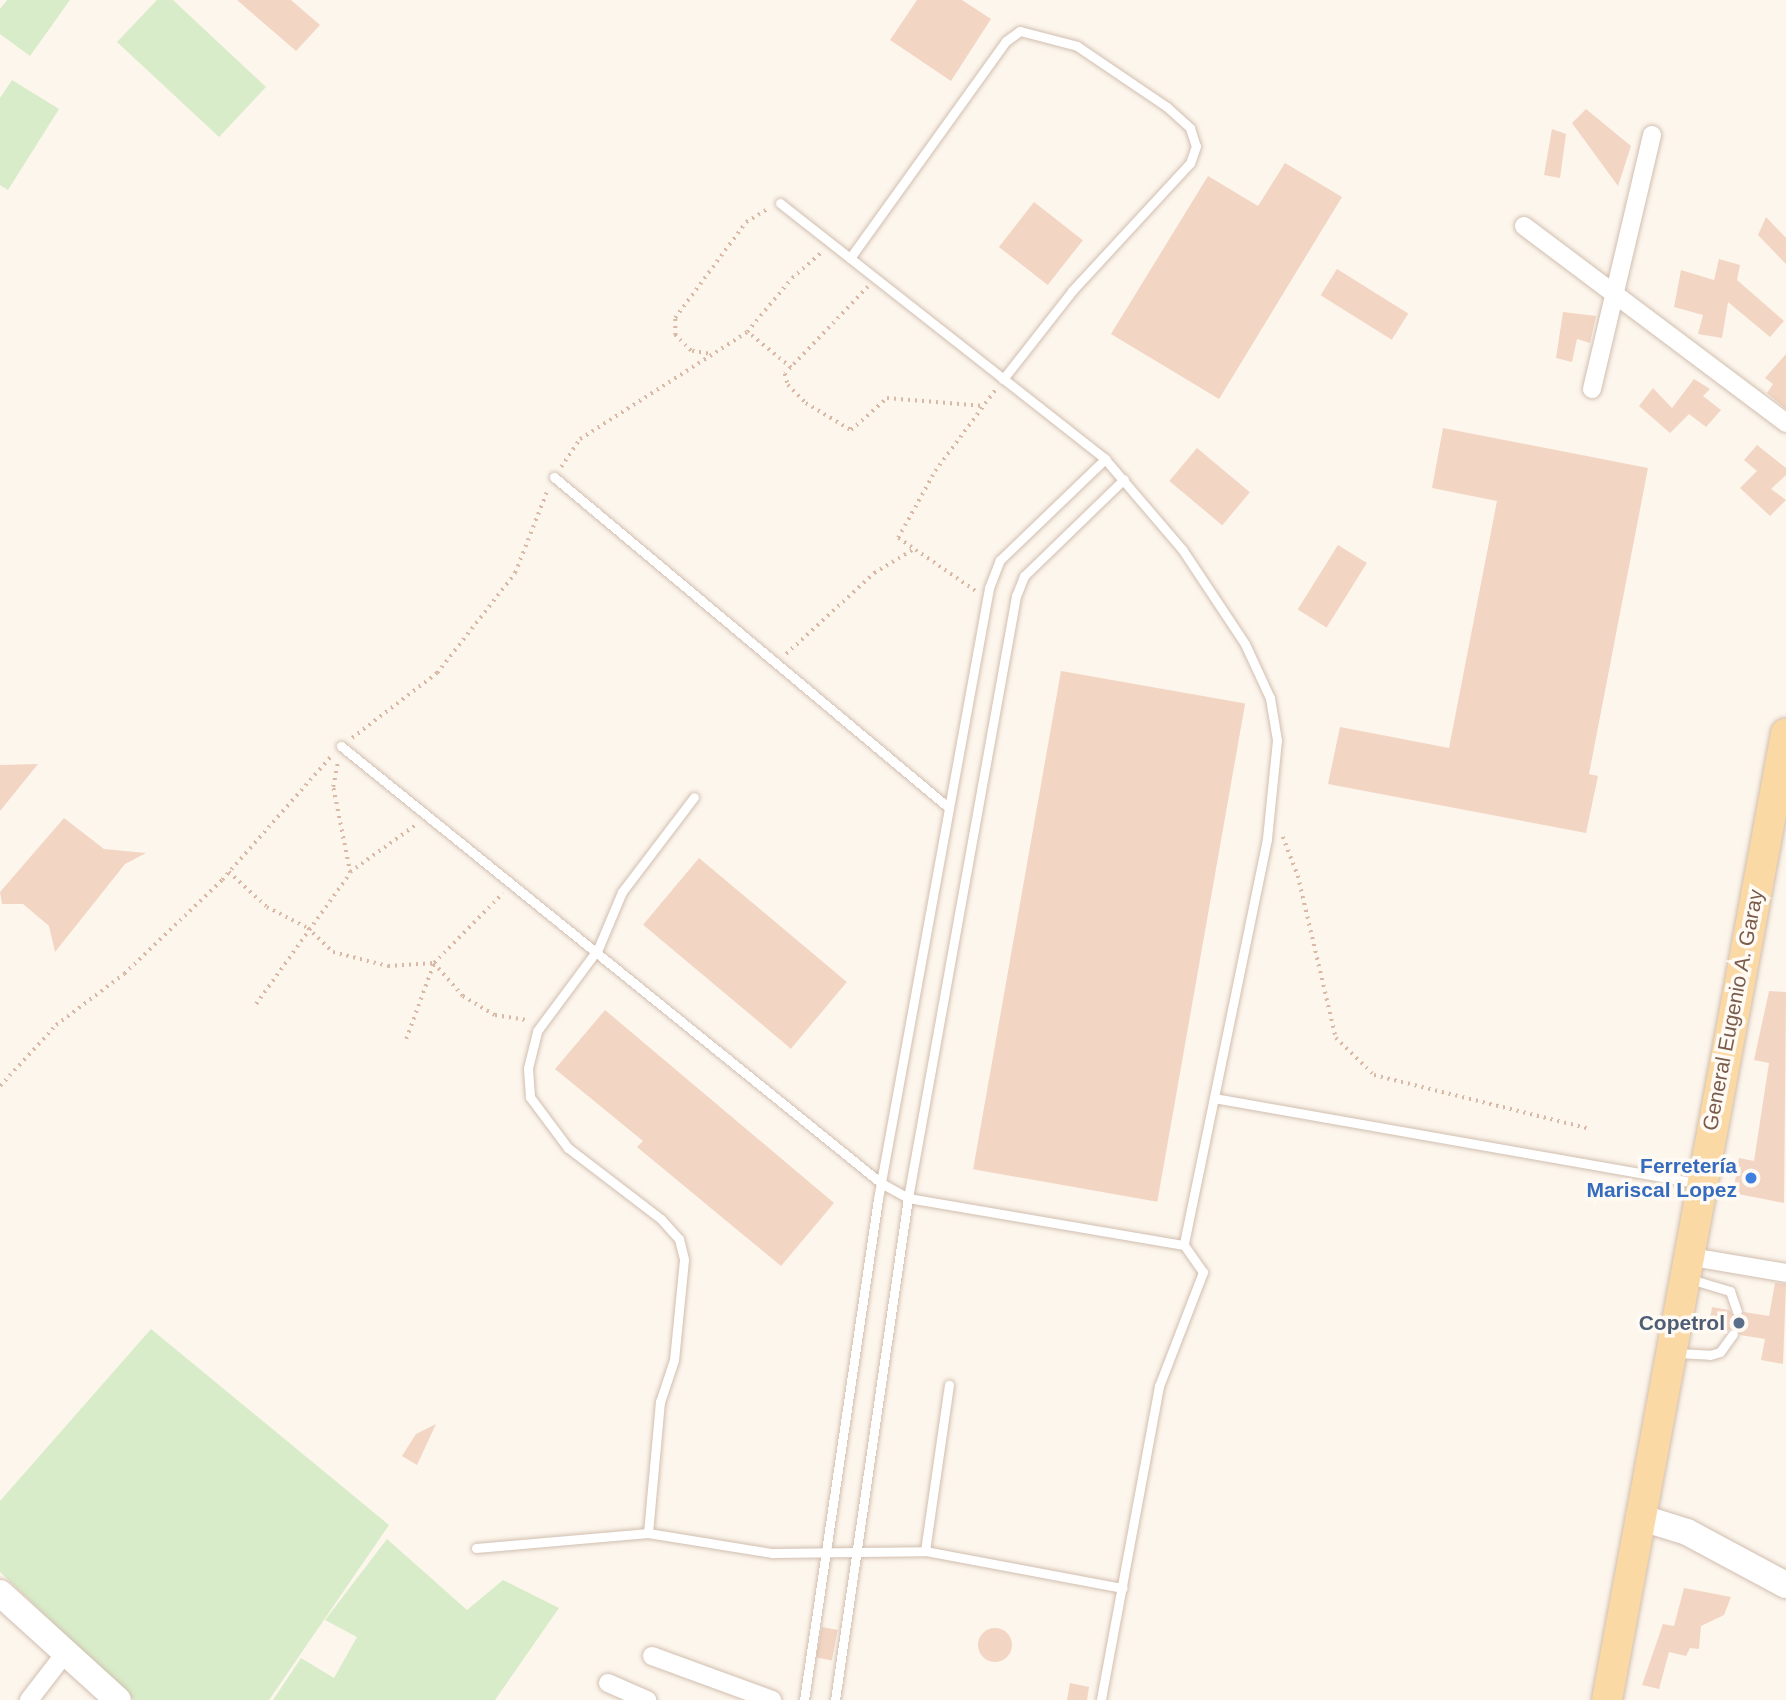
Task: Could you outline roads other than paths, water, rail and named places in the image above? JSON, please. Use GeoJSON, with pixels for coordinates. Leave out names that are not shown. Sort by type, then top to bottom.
{"type":"FeatureCollection","features":[{"type":"Feature","properties":{"kind":"main road","name":"General Eugenio A. Garay"},"geometry":{"type":"LineString","coordinates":[[1607,1700],[1700,1183],[1778,821],[1786,733]]}},
{"type":"Feature","properties":{"kind":"main road"},"geometry":{"type":"LineString","coordinates":[[1639,1517],[1687,1532],[1786,1585]]}},
{"type":"Feature","properties":{"kind":"main road"},"geometry":{"type":"LineString","coordinates":[[0,1593],[118,1700]]}},
{"type":"Feature","properties":{"kind":"street"},"geometry":{"type":"LineString","coordinates":[[1592,389],[1652,135]]}},
{"type":"Feature","properties":{"kind":"street"},"geometry":{"type":"LineString","coordinates":[[1524,226],[1786,423]]}},
{"type":"Feature","properties":{"kind":"street"},"geometry":{"type":"LineString","coordinates":[[1684,1266],[1786,1273]]}},
{"type":"Feature","properties":{"kind":"street"},"geometry":{"type":"LineString","coordinates":[[29,1700],[66,1652]]}},
{"type":"Feature","properties":{"kind":"street"},"geometry":{"type":"LineString","coordinates":[[652,1656],[772,1700]]}},
{"type":"Feature","properties":{"kind":"street"},"geometry":{"type":"LineString","coordinates":[[608,1683],[647,1700]]}},
{"type":"Feature","properties":{"kind":"lane"},"geometry":{"type":"LineString","coordinates":[[850,258],[1006,41],[1020,31],[1077,46],[1167,107],[1190,128],[1196,146],[1191,163],[1072,291],[1003,379]]}},
{"type":"Feature","properties":{"kind":"lane"},"geometry":{"type":"LineString","coordinates":[[780,203],[1105,459],[1125,479],[1182,548],[1245,644],[1270,698],[1277,740],[1271,805],[1184,1245]]}},
{"type":"Feature","properties":{"kind":"lane"},"geometry":{"type":"LineString","coordinates":[[804,1700],[881,1183],[987,600],[1000,560],[1105,459]]}},
{"type":"Feature","properties":{"kind":"lane"},"geometry":{"type":"LineString","coordinates":[[554,477],[949,808]]}},
{"type":"Feature","properties":{"kind":"lane"},"geometry":{"type":"LineString","coordinates":[[835,1700],[908,1198],[1016,596],[1024,576],[1125,479]]}},
{"type":"Feature","properties":{"kind":"lane"},"geometry":{"type":"LineString","coordinates":[[341,746],[512,884],[598,949],[881,1183],[908,1198],[1184,1245],[1203,1272],[1160,1386],[1101,1700]]}},
{"type":"Feature","properties":{"kind":"lane"},"geometry":{"type":"LineString","coordinates":[[648,1533],[660,1402],[674,1360],[684,1259],[679,1239],[661,1219],[568,1148],[530,1097],[528,1068],[537,1031],[598,949],[622,892],[694,797]]}},
{"type":"Feature","properties":{"kind":"lane"},"geometry":{"type":"LineString","coordinates":[[1214,1098],[1700,1183]]}},
{"type":"Feature","properties":{"kind":"lane"},"geometry":{"type":"LineString","coordinates":[[1684,1266],[1730,1291],[1737,1311]]}},
{"type":"Feature","properties":{"kind":"lane"},"geometry":{"type":"LineString","coordinates":[[1668,1352],[1710,1355],[1720,1352],[1733,1334]]}},
{"type":"Feature","properties":{"kind":"lane"},"geometry":{"type":"LineString","coordinates":[[925,1551],[949,1385]]}},
{"type":"Feature","properties":{"kind":"lane"},"geometry":{"type":"LineString","coordinates":[[476,1548],[648,1533],[772,1553],[857,1548],[925,1551],[1123,1588]]}},
{"type":"Feature","properties":{"kind":"place","name":"Ferretería Mariscal Lopez"},"geometry":{"type":"Point","coordinates":[1751,1178]}},
{"type":"Feature","properties":{"kind":"place","name":"Copetrol"},"geometry":{"type":"Point","coordinates":[1739,1323]}}]}
